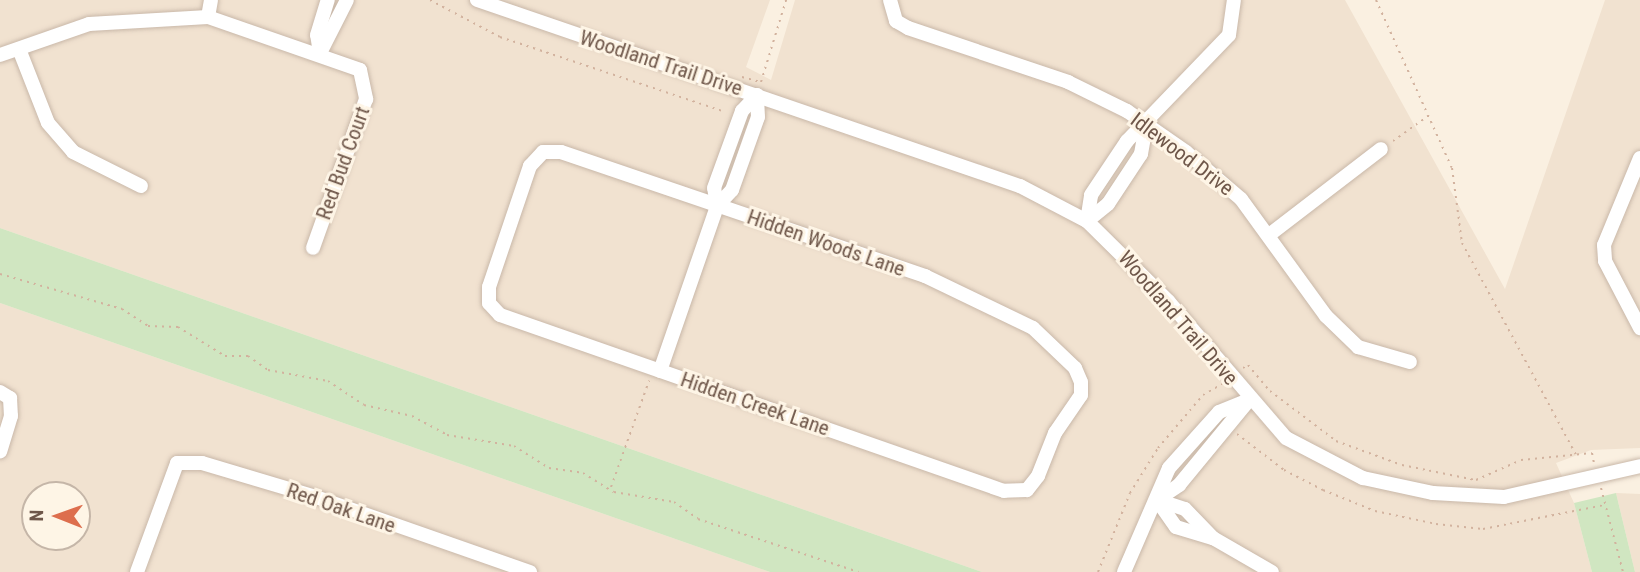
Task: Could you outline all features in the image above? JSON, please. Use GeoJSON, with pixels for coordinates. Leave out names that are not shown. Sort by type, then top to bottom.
{"type":"FeatureCollection","features":[{"type":"Feature","properties":{"kind":"street"},"geometry":{"type":"LineString","coordinates":[[208,17],[211,0]]}},
{"type":"Feature","properties":{"kind":"street"},"geometry":{"type":"LineString","coordinates":[[320,53],[317,36],[328,0]]}},
{"type":"Feature","properties":{"kind":"street"},"geometry":{"type":"LineString","coordinates":[[320,53],[335,34],[346,0]]}},
{"type":"Feature","properties":{"kind":"street","name":"Woodland Trail Drive"},"geometry":{"type":"LineString","coordinates":[[477,0],[1020,186],[1087,221],[1169,302],[1248,400],[1286,438],[1324,461],[1409,488],[1504,497],[1640,466]]}},
{"type":"Feature","properties":{"kind":"street","name":"Idlewood Drive"},"geometry":{"type":"LineString","coordinates":[[890,0],[896,21],[1068,82],[1146,125],[1241,199],[1326,316],[1358,347],[1409,362]]}},
{"type":"Feature","properties":{"kind":"street"},"geometry":{"type":"LineString","coordinates":[[1087,221],[1108,204],[1141,154],[1146,125],[1234,22],[1234,0]]}},
{"type":"Feature","properties":{"kind":"street"},"geometry":{"type":"LineString","coordinates":[[0,55],[129,17],[208,17],[320,53]]}},
{"type":"Feature","properties":{"kind":"street"},"geometry":{"type":"LineString","coordinates":[[19,49],[48,122],[73,152],[141,186]]}},
{"type":"Feature","properties":{"kind":"street","name":"Red Bud Court"},"geometry":{"type":"LineString","coordinates":[[313,248],[366,99],[367,77],[320,53]]}},
{"type":"Feature","properties":{"kind":"street"},"geometry":{"type":"LineString","coordinates":[[656,370],[718,206],[732,190],[758,117],[757,95]]}},
{"type":"Feature","properties":{"kind":"street"},"geometry":{"type":"LineString","coordinates":[[1269,235],[1381,149]]}},
{"type":"Feature","properties":{"kind":"street","name":"Hidden Woods Lane"},"geometry":{"type":"LineString","coordinates":[[489,303],[530,166],[543,152],[561,152],[718,206],[988,301],[1033,328],[1075,368],[1081,382],[1081,395],[1027,490]]}},
{"type":"Feature","properties":{"kind":"street"},"geometry":{"type":"LineString","coordinates":[[1640,158],[1604,245],[1605,261],[1640,328]]}},
{"type":"Feature","properties":{"kind":"street","name":"Hidden Creek Lane"},"geometry":{"type":"LineString","coordinates":[[489,303],[500,315],[1004,491],[1027,490]]}},
{"type":"Feature","properties":{"kind":"street"},"geometry":{"type":"LineString","coordinates":[[0,392],[10,398],[11,416],[0,451]]}},
{"type":"Feature","properties":{"kind":"street"},"geometry":{"type":"LineString","coordinates":[[1157,500],[1180,485],[1248,400]]}},
{"type":"Feature","properties":{"kind":"street"},"geometry":{"type":"LineString","coordinates":[[1124,572],[1157,500],[1191,440],[1219,412],[1248,400]]}},
{"type":"Feature","properties":{"kind":"street","name":"Red Oak Lane"},"geometry":{"type":"LineString","coordinates":[[138,572],[177,463],[202,463],[530,572]]}},
{"type":"Feature","properties":{"kind":"street"},"geometry":{"type":"LineString","coordinates":[[1157,500],[1185,509],[1213,538],[1272,572]]}},
{"type":"Feature","properties":{"kind":"path"},"geometry":{"type":"LineString","coordinates":[[430,0],[500,37],[717,113],[730,111]]}},
{"type":"Feature","properties":{"kind":"path"},"geometry":{"type":"LineString","coordinates":[[737,88],[742,75],[761,82],[786,0]]}},
{"type":"Feature","properties":{"kind":"path"},"geometry":{"type":"LineString","coordinates":[[1376,0],[1452,168],[1462,243],[1577,456]]}},
{"type":"Feature","properties":{"kind":"path"},"geometry":{"type":"LineString","coordinates":[[1381,149],[1429,115]]}},
{"type":"Feature","properties":{"kind":"path"},"geometry":{"type":"LineString","coordinates":[[0,274],[122,309],[148,326],[178,327],[212,352],[328,381],[364,405],[412,416],[447,435],[514,446],[549,468],[568,468],[610,488],[674,502],[698,519],[858,572]]}},
{"type":"Feature","properties":{"kind":"path"},"geometry":{"type":"LineString","coordinates":[[610,488],[656,370]]}},
{"type":"Feature","properties":{"kind":"path"},"geometry":{"type":"LineString","coordinates":[[1592,453],[1623,572]]}},
{"type":"Feature","properties":{"kind":"shaded area"},"geometry":{"type":"Polygon","coordinates":[[[0,0],[770,0],[746,67],[771,80],[795,0],[1345,0],[1505,289],[1605,0],[1640,0],[1640,448],[1591,450],[1556,463],[1574,503],[1592,572],[982,572],[0,228],[0,0]]]}},
{"type":"Feature","properties":{"kind":"shaded area"},"geometry":{"type":"Polygon","coordinates":[[[0,303],[770,572],[0,572],[0,303]]]}},
{"type":"Feature","properties":{"kind":"shaded area"},"geometry":{"type":"Polygon","coordinates":[[[1616,493],[1640,494],[1640,572],[1635,572],[1616,493]]]}},
{"type":"Feature","properties":{"kind":"green space"},"geometry":{"type":"Polygon","coordinates":[[[0,228],[982,572],[770,572],[0,303],[0,228]]]}},
{"type":"Feature","properties":{"kind":"green space"},"geometry":{"type":"Polygon","coordinates":[[[1616,493],[1635,572],[1592,572],[1574,503],[1616,493]]]}}]}
